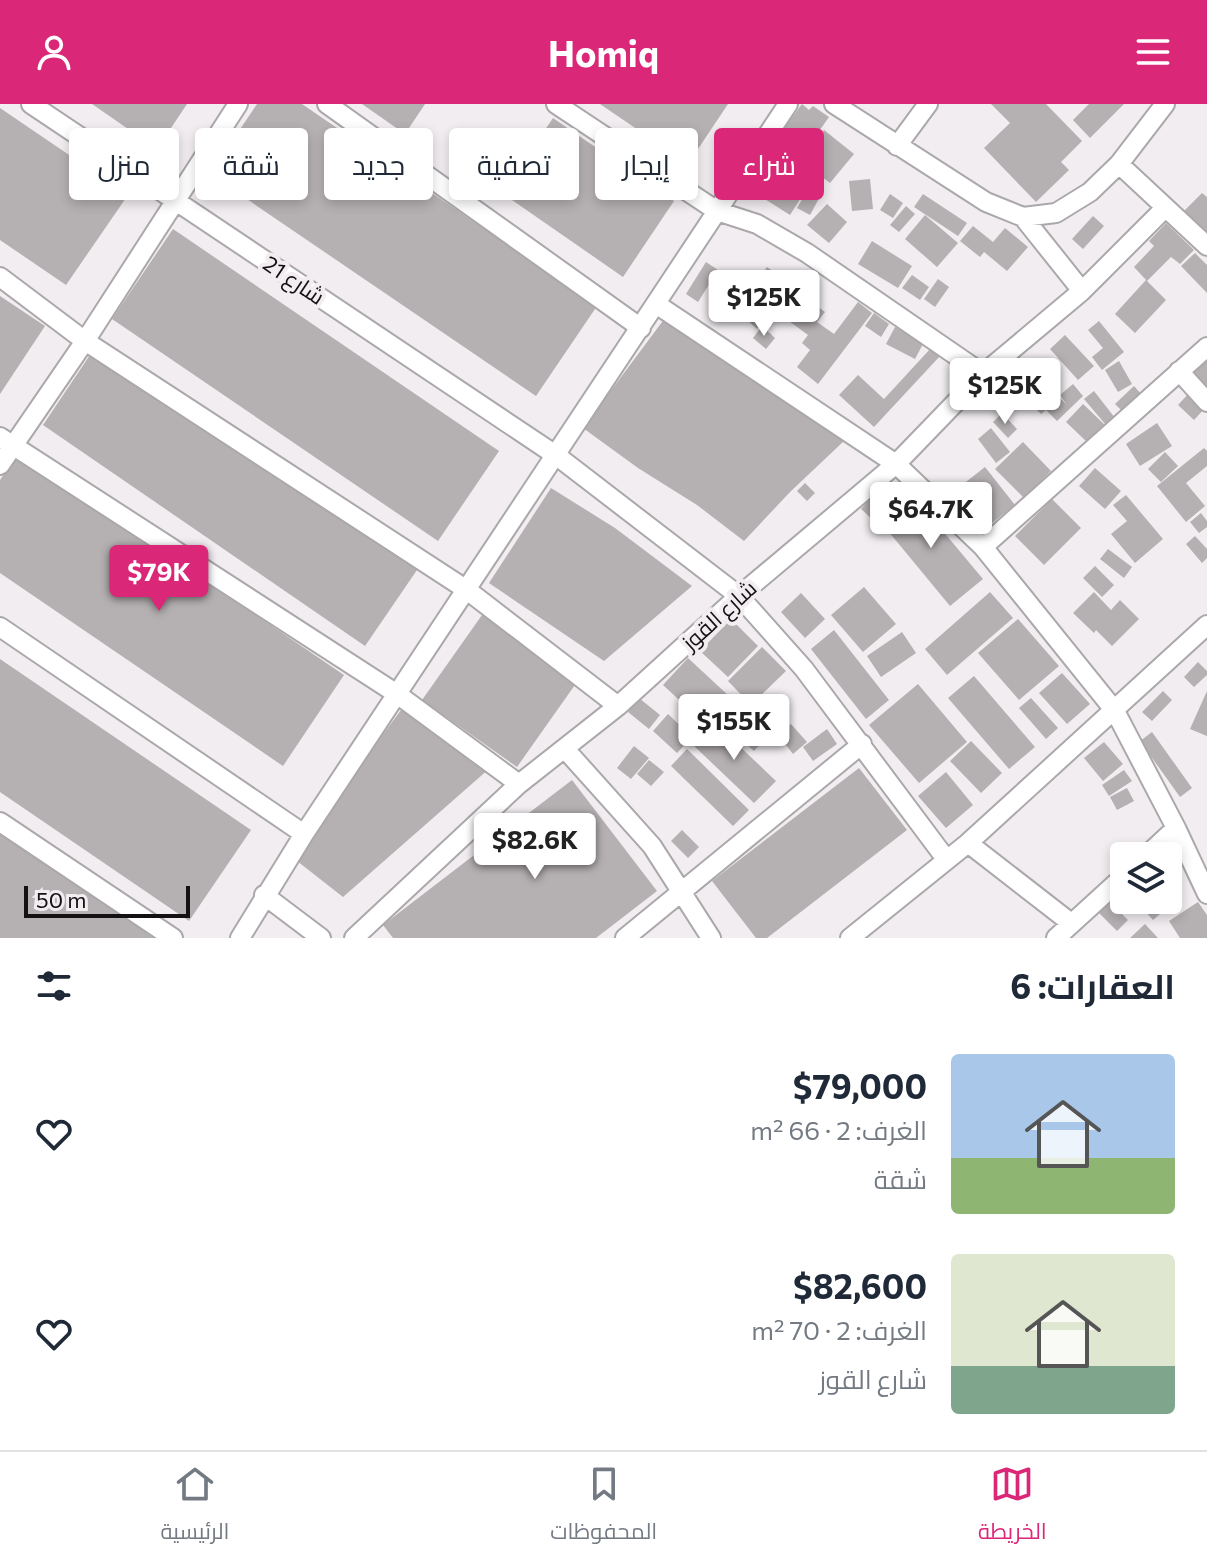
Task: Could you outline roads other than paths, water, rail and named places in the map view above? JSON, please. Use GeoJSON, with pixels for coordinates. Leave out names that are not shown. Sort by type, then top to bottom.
{"type":"FeatureCollection","features":[{"type":"Feature","properties":{"kind":"street","name":"شارع 21"},"geometry":{"type":"LineString","coordinates":[[31,104],[557,456],[739,596],[804,669],[946,859]]}},
{"type":"Feature","properties":{"kind":"street"},"geometry":{"type":"LineString","coordinates":[[0,465],[6,441],[85,341],[238,104]]}},
{"type":"Feature","properties":{"kind":"street"},"geometry":{"type":"LineString","coordinates":[[327,104],[641,328]]}},
{"type":"Feature","properties":{"kind":"street"},"geometry":{"type":"LineString","coordinates":[[556,104],[717,211],[757,224],[807,253],[983,374]]}},
{"type":"Feature","properties":{"kind":"street"},"geometry":{"type":"LineString","coordinates":[[240,938],[304,834],[788,104]]}},
{"type":"Feature","properties":{"kind":"street"},"geometry":{"type":"LineString","coordinates":[[834,104],[986,202],[1023,217],[1056,213],[1090,192],[1119,164],[1165,104]]}},
{"type":"Feature","properties":{"kind":"street"},"geometry":{"type":"LineString","coordinates":[[897,146],[928,104]]}},
{"type":"Feature","properties":{"kind":"street"},"geometry":{"type":"LineString","coordinates":[[1119,164],[1207,246]]}},
{"type":"Feature","properties":{"kind":"street","name":"شارع القوز"},"geometry":{"type":"LineString","coordinates":[[354,938],[519,784],[618,706],[739,596],[896,464],[983,374],[1082,291],[1165,208]]}},
{"type":"Feature","properties":{"kind":"street"},"geometry":{"type":"LineString","coordinates":[[1023,217],[1082,291]]}},
{"type":"Feature","properties":{"kind":"street"},"geometry":{"type":"LineString","coordinates":[[0,277],[85,341],[467,590],[618,706]]}},
{"type":"Feature","properties":{"kind":"street"},"geometry":{"type":"LineString","coordinates":[[656,304],[896,464],[983,547],[1115,711],[1207,894]]}},
{"type":"Feature","properties":{"kind":"street"},"geometry":{"type":"LineString","coordinates":[[983,547],[1207,347]]}},
{"type":"Feature","properties":{"kind":"street"},"geometry":{"type":"LineString","coordinates":[[1179,371],[1207,402]]}},
{"type":"Feature","properties":{"kind":"street"},"geometry":{"type":"LineString","coordinates":[[6,441],[397,694],[519,784]]}},
{"type":"Feature","properties":{"kind":"street"},"geometry":{"type":"LineString","coordinates":[[850,938],[872,931],[946,859],[968,843],[1207,625]]}},
{"type":"Feature","properties":{"kind":"street"},"geometry":{"type":"LineString","coordinates":[[0,627],[304,834]]}},
{"type":"Feature","properties":{"kind":"street"},"geometry":{"type":"LineString","coordinates":[[625,938],[862,744]]}},
{"type":"Feature","properties":{"kind":"street"},"geometry":{"type":"LineString","coordinates":[[565,749],[652,846],[711,938]]}},
{"type":"Feature","properties":{"kind":"street"},"geometry":{"type":"LineString","coordinates":[[0,822],[173,938]]}},
{"type":"Feature","properties":{"kind":"street"},"geometry":{"type":"LineString","coordinates":[[1161,842],[1176,828]]}},
{"type":"Feature","properties":{"kind":"street"},"geometry":{"type":"LineString","coordinates":[[968,843],[1071,923]]}},
{"type":"Feature","properties":{"kind":"street"},"geometry":{"type":"LineString","coordinates":[[1056,938],[1110,888]]}},
{"type":"Feature","properties":{"kind":"street"},"geometry":{"type":"LineString","coordinates":[[264,895],[321,938]]}}]}
